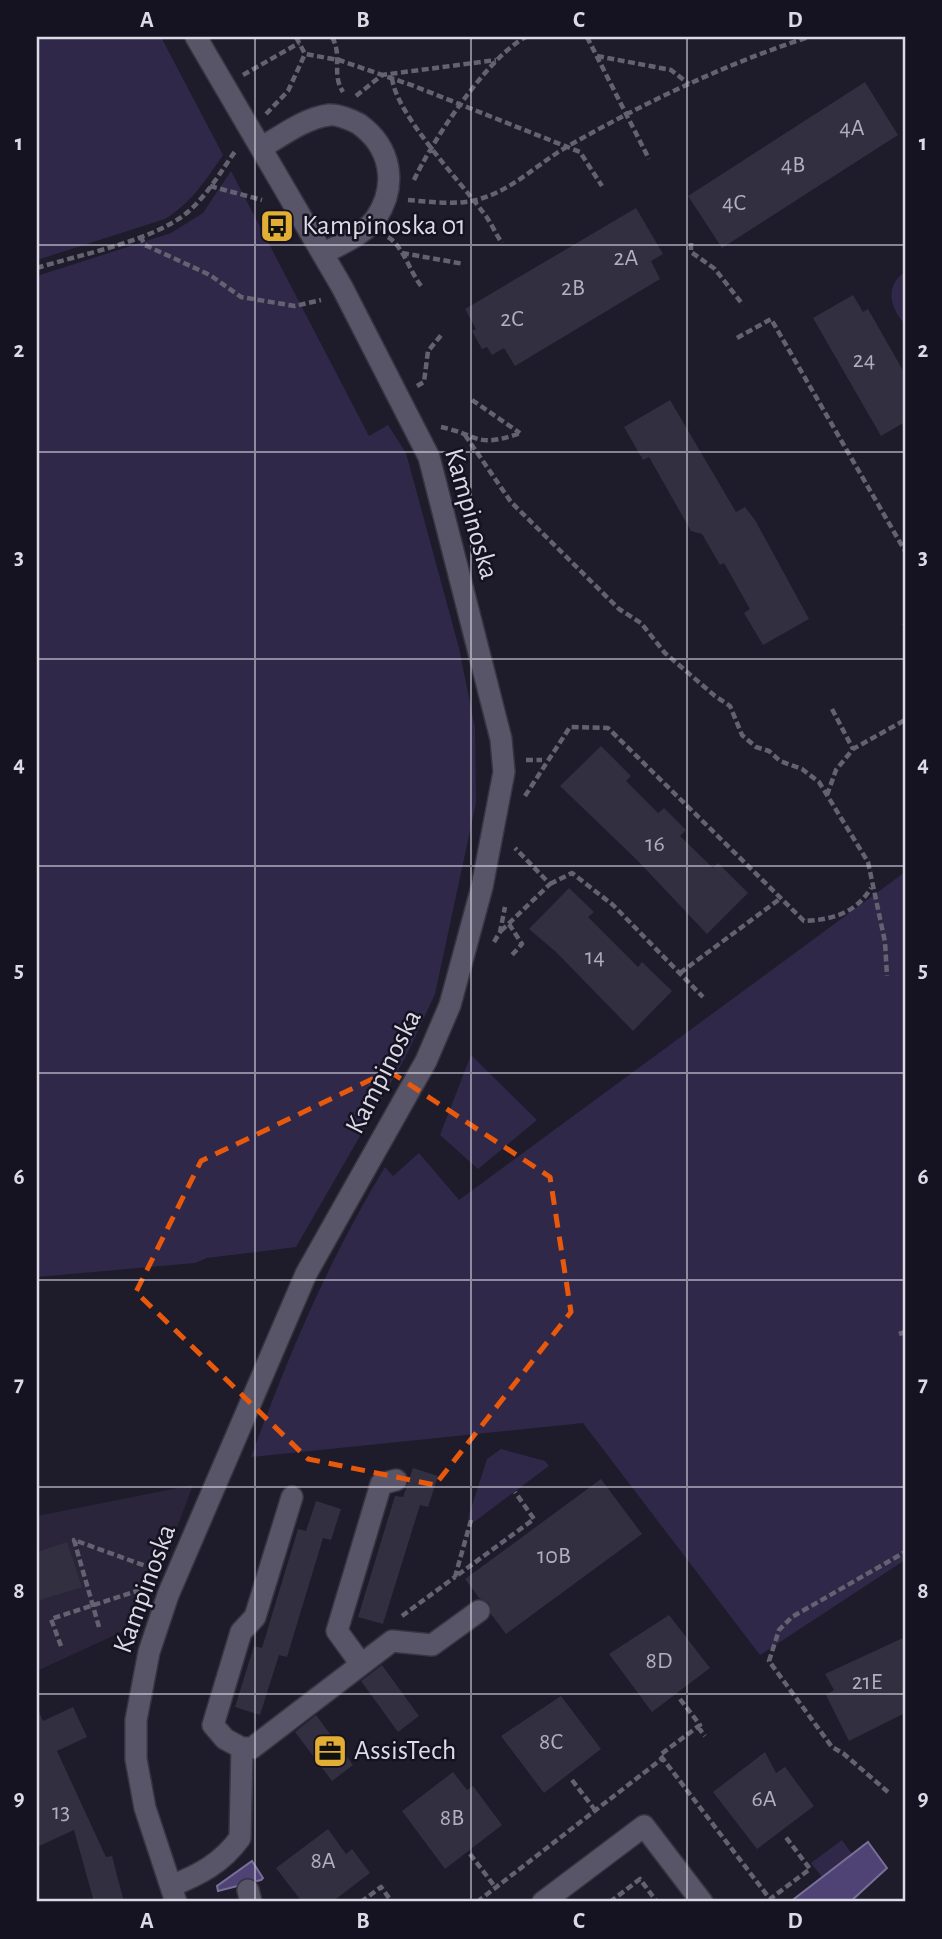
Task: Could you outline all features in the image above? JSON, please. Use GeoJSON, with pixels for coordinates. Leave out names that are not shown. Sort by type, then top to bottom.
{"type":"FeatureCollection","features":[{"type":"Feature","properties":{"kind":"street","name":"Kampinoska"},"geometry":{"type":"LineString","coordinates":[[174,1894],[145,1808],[136,1759],[136,1720],[149,1652],[168,1595],[306,1274],[426,1061],[450,1005],[482,887],[504,772],[501,739],[429,457],[323,254],[196,37]]}},
{"type":"Feature","properties":{"kind":"street"},"geometry":{"type":"LineString","coordinates":[[256,139],[330,115],[354,121],[374,135],[387,159],[390,181],[386,198],[370,226],[323,254]]}},
{"type":"Feature","properties":{"kind":"street"},"geometry":{"type":"LineString","coordinates":[[362,1664],[337,1631],[381,1484],[396,1480]]}},
{"type":"Feature","properties":{"kind":"street"},"geometry":{"type":"LineString","coordinates":[[292,1497],[255,1617],[241,1632],[213,1725],[225,1739],[242,1748],[252,1748],[393,1642],[432,1645],[480,1611]]}},
{"type":"Feature","properties":{"kind":"street"},"geometry":{"type":"LineString","coordinates":[[174,1894],[231,1850],[240,1839],[242,1748]]}},
{"type":"Feature","properties":{"kind":"street"},"geometry":{"type":"LineString","coordinates":[[543,1902],[644,1826],[702,1902]]}},
{"type":"Feature","properties":{"kind":"path"},"geometry":{"type":"LineString","coordinates":[[296,37],[305,54]]}},
{"type":"Feature","properties":{"kind":"path"},"geometry":{"type":"LineString","coordinates":[[332,37],[339,60],[335,74],[350,101],[382,75],[497,60]]}},
{"type":"Feature","properties":{"kind":"path"},"geometry":{"type":"LineString","coordinates":[[416,177],[418,166],[461,104],[497,60],[526,37]]}},
{"type":"Feature","properties":{"kind":"path"},"geometry":{"type":"LineString","coordinates":[[587,37],[649,159]]}},
{"type":"Feature","properties":{"kind":"path"},"geometry":{"type":"LineString","coordinates":[[403,200],[472,201],[508,186],[566,147],[671,92],[722,68],[809,37]]}},
{"type":"Feature","properties":{"kind":"path"},"geometry":{"type":"LineString","coordinates":[[224,86],[299,43]]}},
{"type":"Feature","properties":{"kind":"path"},"geometry":{"type":"LineString","coordinates":[[305,54],[339,60],[392,78],[580,152],[602,186]]}},
{"type":"Feature","properties":{"kind":"path"},"geometry":{"type":"LineString","coordinates":[[37,268],[140,236],[176,221],[191,209],[256,139],[288,91],[305,54]]}},
{"type":"Feature","properties":{"kind":"path"},"geometry":{"type":"LineString","coordinates":[[596,56],[671,70],[689,84]]}},
{"type":"Feature","properties":{"kind":"path"},"geometry":{"type":"LineString","coordinates":[[392,78],[394,93],[432,149],[482,210],[502,243]]}},
{"type":"Feature","properties":{"kind":"path"},"geometry":{"type":"LineString","coordinates":[[210,186],[273,204]]}},
{"type":"Feature","properties":{"kind":"path"},"geometry":{"type":"LineString","coordinates":[[370,226],[394,241],[410,272],[422,287]]}},
{"type":"Feature","properties":{"kind":"path"},"geometry":{"type":"LineString","coordinates":[[140,236],[145,245],[210,275],[241,297],[295,306],[315,304],[327,298]]}},
{"type":"Feature","properties":{"kind":"path"},"geometry":{"type":"LineString","coordinates":[[691,243],[691,252],[715,269],[743,305]]}},
{"type":"Feature","properties":{"kind":"path"},"geometry":{"type":"LineString","coordinates":[[401,253],[464,264]]}},
{"type":"Feature","properties":{"kind":"path"},"geometry":{"type":"LineString","coordinates":[[737,338],[771,319],[905,551]]}},
{"type":"Feature","properties":{"kind":"path"},"geometry":{"type":"LineString","coordinates":[[419,398],[414,387],[424,382],[428,351],[443,333]]}},
{"type":"Feature","properties":{"kind":"path"},"geometry":{"type":"LineString","coordinates":[[435,430],[441,427],[475,441],[499,440],[520,433],[472,400]]}},
{"type":"Feature","properties":{"kind":"path"},"geometry":{"type":"LineString","coordinates":[[465,435],[511,502],[619,609],[641,623],[665,653],[730,706],[743,734],[756,747],[769,751],[780,761],[814,776],[868,862],[885,942],[887,976]]}},
{"type":"Feature","properties":{"kind":"path"},"geometry":{"type":"LineString","coordinates":[[832,709],[853,750]]}},
{"type":"Feature","properties":{"kind":"path"},"geometry":{"type":"LineString","coordinates":[[826,796],[836,770],[853,750],[905,720]]}},
{"type":"Feature","properties":{"kind":"path"},"geometry":{"type":"LineString","coordinates":[[522,810],[524,797],[570,727],[608,728],[804,921],[824,920],[850,910],[862,902],[872,888]]}},
{"type":"Feature","properties":{"kind":"path"},"geometry":{"type":"LineString","coordinates":[[514,857],[518,835]]}},
{"type":"Feature","properties":{"kind":"path"},"geometry":{"type":"LineString","coordinates":[[515,848],[550,884]]}},
{"type":"Feature","properties":{"kind":"path"},"geometry":{"type":"LineString","coordinates":[[500,932],[550,884],[572,873],[613,905],[703,997]]}},
{"type":"Feature","properties":{"kind":"path"},"geometry":{"type":"LineString","coordinates":[[680,972],[781,898]]}},
{"type":"Feature","properties":{"kind":"path"},"geometry":{"type":"LineString","coordinates":[[509,924],[522,944],[512,955]]}},
{"type":"Feature","properties":{"kind":"path"},"geometry":{"type":"LineString","coordinates":[[899,1335],[905,1332]]}},
{"type":"Feature","properties":{"kind":"path"},"geometry":{"type":"LineString","coordinates":[[471,1520],[455,1577],[534,1519],[515,1492]]}},
{"type":"Feature","properties":{"kind":"path"},"geometry":{"type":"LineString","coordinates":[[61,1646],[51,1619],[93,1605],[149,1587],[155,1570],[74,1540],[93,1605],[99,1627]]}},
{"type":"Feature","properties":{"kind":"path"},"geometry":{"type":"LineString","coordinates":[[888,1792],[844,1754],[832,1748],[769,1661],[779,1630],[792,1617],[905,1552]]}},
{"type":"Feature","properties":{"kind":"path"},"geometry":{"type":"LineString","coordinates":[[680,1699],[705,1736]]}},
{"type":"Feature","properties":{"kind":"path"},"geometry":{"type":"LineString","coordinates":[[698,1727],[660,1755],[769,1899],[810,1873],[810,1869],[785,1836]]}},
{"type":"Feature","properties":{"kind":"path"},"geometry":{"type":"LineString","coordinates":[[477,1902],[663,1758]]}},
{"type":"Feature","properties":{"kind":"path"},"geometry":{"type":"LineString","coordinates":[[572,1780],[595,1811]]}},
{"type":"Feature","properties":{"kind":"path"},"geometry":{"type":"LineString","coordinates":[[470,1854],[496,1888]]}},
{"type":"Feature","properties":{"kind":"path"},"geometry":{"type":"LineString","coordinates":[[610,1902],[640,1879],[657,1902]]}},
{"type":"Feature","properties":{"kind":"path"},"geometry":{"type":"LineString","coordinates":[[361,1902],[381,1887],[392,1902]]}},
{"type":"Feature","properties":{"kind":"highlighted area"},"geometry":{"type":"Polygon","coordinates":[[[389,1071],[550,1177],[571,1312],[435,1485],[308,1459],[136,1292],[201,1161],[389,1071]]]}},
{"type":"Feature","properties":{"kind":"shaded area"},"geometry":{"type":"Polygon","coordinates":[[[37,37],[161,37],[223,155],[204,182],[174,213],[165,219],[37,260],[37,37]]]}},
{"type":"Feature","properties":{"kind":"shaded area"},"geometry":{"type":"Polygon","coordinates":[[[231,171],[369,436],[388,425],[406,453],[459,648],[475,728],[476,803],[435,994],[405,1058],[296,1247],[207,1258],[195,1263],[37,1277],[37,276],[171,233],[203,213],[231,171]]]}},
{"type":"Feature","properties":{"kind":"shaded area"},"geometry":{"type":"Polygon","coordinates":[[[905,272],[905,324],[893,304],[892,290],[898,278],[905,272]]]}},
{"type":"Feature","properties":{"kind":"shaded area"},"geometry":{"type":"Polygon","coordinates":[[[905,872],[905,1560],[760,1655],[583,1423],[251,1457],[311,1309],[346,1237],[385,1167],[393,1176],[419,1153],[459,1200],[905,872]]]}},
{"type":"Feature","properties":{"kind":"shaded area"},"geometry":{"type":"Polygon","coordinates":[[[471,1055],[537,1120],[478,1169],[440,1135],[471,1055]]]}},
{"type":"Feature","properties":{"kind":"shaded area"},"geometry":{"type":"Polygon","coordinates":[[[501,1449],[545,1461],[549,1466],[474,1522],[468,1518],[487,1459],[501,1449]]]}},
{"type":"Feature","properties":{"kind":"shaded area"},"geometry":{"type":"Polygon","coordinates":[[[193,1485],[141,1623],[37,1671],[37,1516],[193,1485]]]}},
{"type":"Feature","properties":{"kind":"shaded area"},"geometry":{"type":"Polygon","coordinates":[[[842,1840],[852,1854],[822,1877],[811,1863],[842,1840]]]}},
{"type":"Feature","properties":{"kind":"shaded area"},"geometry":{"type":"Polygon","coordinates":[[[868,1842],[887,1868],[850,1902],[790,1902],[868,1842]]]}},
{"type":"Feature","properties":{"kind":"shaded area"},"geometry":{"type":"Polygon","coordinates":[[[252,1861],[263,1878],[261,1880],[218,1891],[217,1886],[252,1861]]]}},
{"type":"Feature","properties":{"kind":"building"},"geometry":{"type":"Polygon","coordinates":[[[865,82],[898,135],[722,248],[688,196],[865,82]]]}},
{"type":"Feature","properties":{"kind":"building"},"geometry":{"type":"Polygon","coordinates":[[[636,208],[663,254],[651,261],[660,279],[515,366],[504,348],[492,355],[487,347],[482,349],[472,331],[476,329],[465,309],[636,208]]]}},
{"type":"Feature","properties":{"kind":"building"},"geometry":{"type":"Polygon","coordinates":[[[853,295],[863,312],[868,309],[905,374],[905,422],[881,436],[813,318],[853,295]]]}},
{"type":"Feature","properties":{"kind":"building"},"geometry":{"type":"Polygon","coordinates":[[[670,400],[736,512],[745,507],[755,520],[809,619],[763,645],[744,613],[750,609],[724,563],[720,565],[702,534],[691,531],[649,457],[643,460],[624,427],[670,400]]]}},
{"type":"Feature","properties":{"kind":"building"},"geometry":{"type":"Polygon","coordinates":[[[601,746],[631,776],[626,781],[658,813],[664,808],[686,830],[680,836],[713,868],[718,863],[748,893],[707,934],[637,860],[560,786],[601,746]]]}},
{"type":"Feature","properties":{"kind":"building"},"geometry":{"type":"Polygon","coordinates":[[[569,888],[594,912],[588,917],[638,967],[642,962],[672,991],[633,1031],[556,952],[529,929],[569,888]]]}},
{"type":"Feature","properties":{"kind":"building"},"geometry":{"type":"Polygon","coordinates":[[[413,1468],[438,1476],[428,1507],[420,1505],[383,1624],[358,1617],[395,1496],[403,1497],[413,1468]]]}},
{"type":"Feature","properties":{"kind":"building"},"geometry":{"type":"Polygon","coordinates":[[[601,1479],[642,1534],[506,1634],[491,1614],[489,1603],[479,1598],[465,1579],[601,1479]]]}},
{"type":"Feature","properties":{"kind":"building"},"geometry":{"type":"Polygon","coordinates":[[[316,1501],[341,1509],[331,1540],[323,1538],[287,1657],[279,1655],[260,1715],[235,1707],[254,1646],[262,1648],[298,1529],[306,1531],[316,1501]]]}},
{"type":"Feature","properties":{"kind":"building"},"geometry":{"type":"Polygon","coordinates":[[[67,1542],[82,1587],[37,1601],[37,1552],[67,1542]]]}},
{"type":"Feature","properties":{"kind":"building"},"geometry":{"type":"Polygon","coordinates":[[[669,1615],[710,1668],[652,1712],[609,1654],[669,1615]]]}},
{"type":"Feature","properties":{"kind":"building"},"geometry":{"type":"Polygon","coordinates":[[[905,1637],[905,1713],[849,1741],[826,1695],[834,1690],[825,1674],[905,1637]]]}},
{"type":"Feature","properties":{"kind":"building"},"geometry":{"type":"Polygon","coordinates":[[[382,1665],[419,1716],[398,1732],[361,1681],[382,1665]]]}},
{"type":"Feature","properties":{"kind":"building"},"geometry":{"type":"Polygon","coordinates":[[[561,1696],[601,1749],[544,1793],[501,1736],[561,1696]]]}},
{"type":"Feature","properties":{"kind":"building"},"geometry":{"type":"Polygon","coordinates":[[[37,1707],[43,1721],[73,1707],[87,1737],[57,1751],[106,1857],[112,1856],[124,1902],[94,1902],[74,1830],[37,1847],[37,1707]]]}},
{"type":"Feature","properties":{"kind":"building"},"geometry":{"type":"Polygon","coordinates":[[[316,1715],[353,1765],[332,1781],[295,1732],[316,1715]]]}},
{"type":"Feature","properties":{"kind":"building"},"geometry":{"type":"Polygon","coordinates":[[[765,1752],[776,1773],[785,1767],[814,1806],[757,1849],[713,1792],[765,1752]]]}},
{"type":"Feature","properties":{"kind":"building"},"geometry":{"type":"Polygon","coordinates":[[[453,1772],[467,1790],[473,1786],[502,1825],[445,1869],[402,1811],[453,1772]]]}},
{"type":"Feature","properties":{"kind":"building"},"geometry":{"type":"Polygon","coordinates":[[[328,1829],[346,1854],[352,1849],[370,1873],[332,1902],[302,1902],[276,1868],[328,1829]]]}},
{"type":"Feature","properties":{"kind":"place","name":"Kampinoska 01"},"geometry":{"type":"Point","coordinates":[277,226]}},
{"type":"Feature","properties":{"kind":"place","name":"AssisTech"},"geometry":{"type":"Point","coordinates":[330,1751]}}]}
